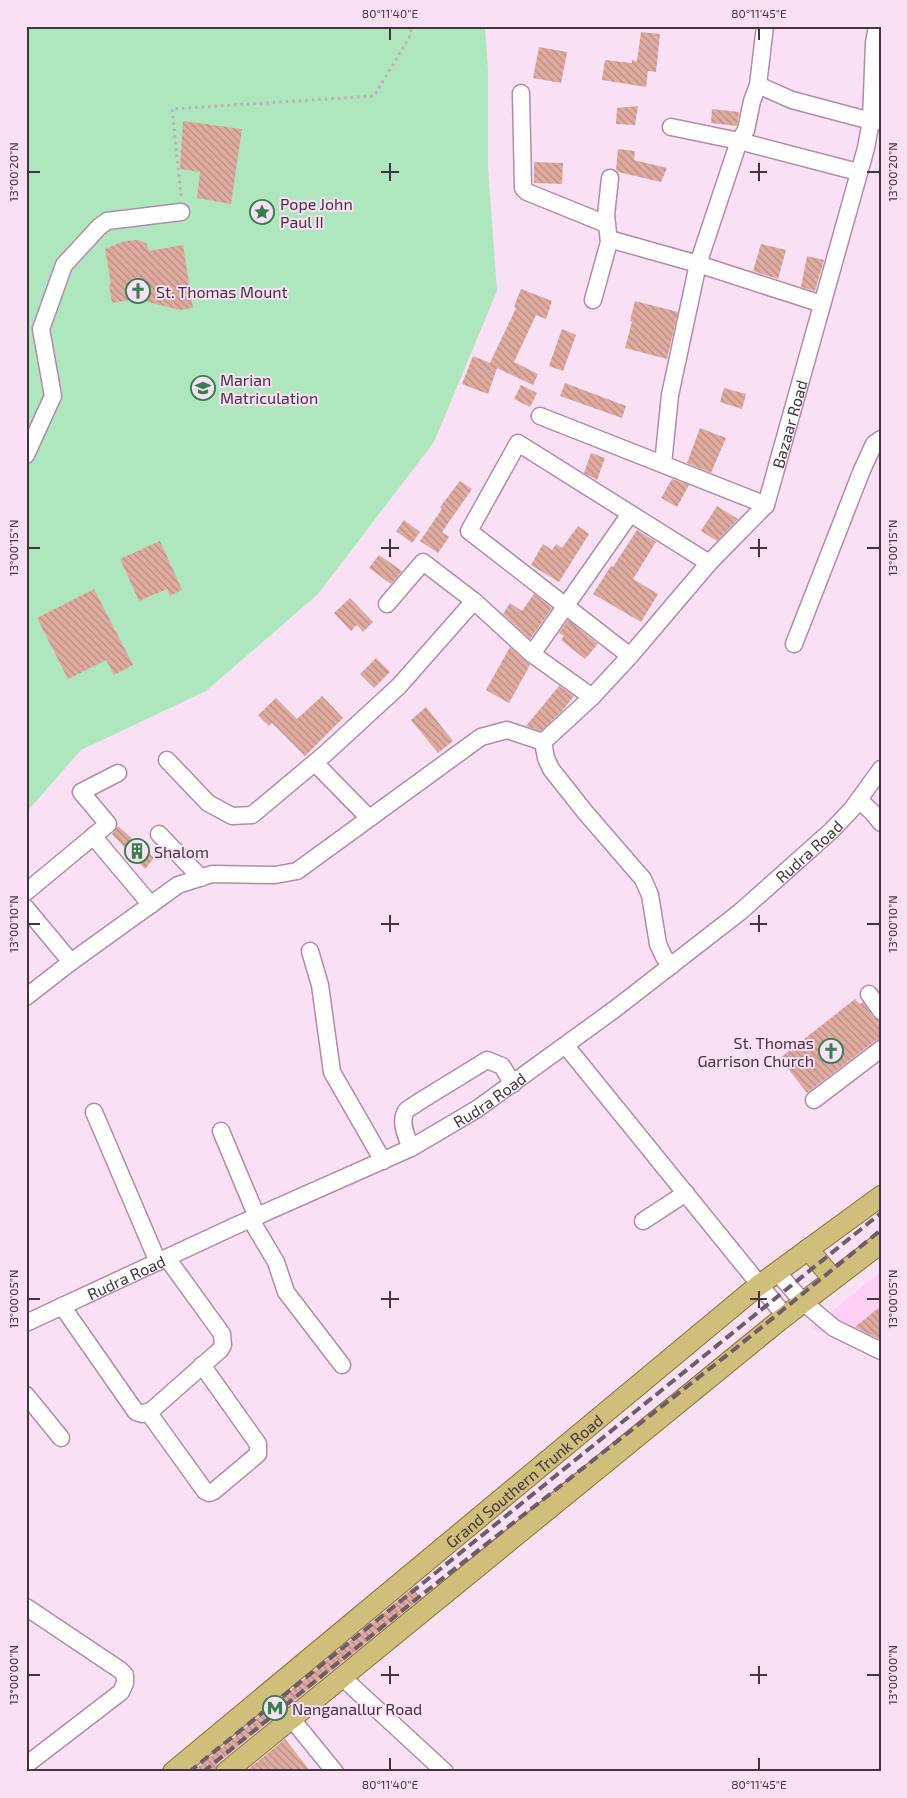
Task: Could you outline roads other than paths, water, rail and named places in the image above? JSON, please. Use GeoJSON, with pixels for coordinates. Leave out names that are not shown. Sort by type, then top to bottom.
{"type":"FeatureCollection","features":[{"type":"Feature","properties":{"kind":"main road","name":"Grand Southern Trunk Road"},"geometry":{"type":"LineString","coordinates":[[173,1772],[761,1284],[881,1196]]}},
{"type":"Feature","properties":{"kind":"main road"},"geometry":{"type":"LineString","coordinates":[[226,1772],[785,1316],[881,1243]]}},
{"type":"Feature","properties":{"kind":"main road"},"geometry":{"type":"LineString","coordinates":[[808,1249],[833,1278]]}},
{"type":"Feature","properties":{"kind":"street"},"geometry":{"type":"LineString","coordinates":[[663,464],[670,395],[698,264],[739,141],[746,130],[752,101],[758,85],[765,26]]}},
{"type":"Feature","properties":{"kind":"street","name":"Bazaar Road"},"geometry":{"type":"LineString","coordinates":[[543,742],[592,696],[630,656],[709,563],[766,505],[858,172],[873,149],[876,121],[874,43],[877,26]]}},
{"type":"Feature","properties":{"kind":"street"},"geometry":{"type":"LineString","coordinates":[[758,85],[792,100],[876,121]]}},
{"type":"Feature","properties":{"kind":"street"},"geometry":{"type":"LineString","coordinates":[[521,94],[524,188],[527,192],[608,231],[698,264],[822,304]]}},
{"type":"Feature","properties":{"kind":"street"},"geometry":{"type":"LineString","coordinates":[[671,127],[739,141],[858,172]]}},
{"type":"Feature","properties":{"kind":"street"},"geometry":{"type":"LineString","coordinates":[[593,300],[608,231],[610,178]]}},
{"type":"Feature","properties":{"kind":"street"},"geometry":{"type":"LineString","coordinates":[[26,455],[53,396],[41,329],[64,265],[99,227],[108,222],[181,212]]}},
{"type":"Feature","properties":{"kind":"street"},"geometry":{"type":"LineString","coordinates":[[540,416],[766,505]]}},
{"type":"Feature","properties":{"kind":"street"},"geometry":{"type":"LineString","coordinates":[[794,644],[862,470],[874,444],[881,440]]}},
{"type":"Feature","properties":{"kind":"street"},"geometry":{"type":"LineString","coordinates":[[630,656],[469,531],[518,443],[709,563]]}},
{"type":"Feature","properties":{"kind":"street"},"geometry":{"type":"LineString","coordinates":[[532,654],[630,514]]}},
{"type":"Feature","properties":{"kind":"street"},"geometry":{"type":"LineString","coordinates":[[387,604],[423,562],[474,601],[532,654],[592,696]]}},
{"type":"Feature","properties":{"kind":"street"},"geometry":{"type":"LineString","coordinates":[[167,760],[208,803],[232,816],[252,814],[315,763],[398,686],[474,601]]}},
{"type":"Feature","properties":{"kind":"street"},"geometry":{"type":"LineString","coordinates":[[26,997],[178,885],[212,874],[275,875],[297,870],[481,737],[507,730],[543,742],[546,758],[551,768],[585,812],[643,879],[650,895],[658,944],[671,966]]}},
{"type":"Feature","properties":{"kind":"street"},"geometry":{"type":"LineString","coordinates":[[315,763],[368,818]]}},
{"type":"Feature","properties":{"kind":"street","name":"Rudra Road"},"geometry":{"type":"LineString","coordinates":[[27,1320],[62,1306],[411,1148],[477,1110],[566,1046],[740,912],[831,831],[859,800],[881,769]]}},
{"type":"Feature","properties":{"kind":"street"},"geometry":{"type":"LineString","coordinates":[[26,892],[108,824],[81,792],[118,773]]}},
{"type":"Feature","properties":{"kind":"street"},"geometry":{"type":"LineString","coordinates":[[859,800],[881,823]]}},
{"type":"Feature","properties":{"kind":"street"},"geometry":{"type":"LineString","coordinates":[[159,834],[201,878]]}},
{"type":"Feature","properties":{"kind":"street"},"geometry":{"type":"LineString","coordinates":[[93,836],[151,905]]}},
{"type":"Feature","properties":{"kind":"street"},"geometry":{"type":"LineString","coordinates":[[26,908],[71,962]]}},
{"type":"Feature","properties":{"kind":"street"},"geometry":{"type":"LineString","coordinates":[[310,951],[320,985],[332,1072],[383,1161]]}},
{"type":"Feature","properties":{"kind":"street"},"geometry":{"type":"LineString","coordinates":[[869,994],[881,1011]]}},
{"type":"Feature","properties":{"kind":"street"},"geometry":{"type":"LineString","coordinates":[[566,1046],[761,1284],[785,1316]]}},
{"type":"Feature","properties":{"kind":"street"},"geometry":{"type":"LineString","coordinates":[[814,1100],[881,1049]]}},
{"type":"Feature","properties":{"kind":"street"},"geometry":{"type":"LineString","coordinates":[[411,1148],[403,1127],[406,1111],[487,1060],[502,1066],[513,1084]]}},
{"type":"Feature","properties":{"kind":"street"},"geometry":{"type":"LineString","coordinates":[[62,1306],[136,1412],[142,1414],[152,1410],[220,1350],[223,1345],[222,1334],[163,1260],[94,1112]]}},
{"type":"Feature","properties":{"kind":"street"},"geometry":{"type":"LineString","coordinates":[[221,1131],[254,1218],[276,1262],[286,1292],[342,1365]]}},
{"type":"Feature","properties":{"kind":"street"},"geometry":{"type":"LineString","coordinates":[[643,1221],[686,1193]]}},
{"type":"Feature","properties":{"kind":"street"},"geometry":{"type":"LineString","coordinates":[[777,1272],[803,1302],[834,1328],[881,1351]]}},
{"type":"Feature","properties":{"kind":"street"},"geometry":{"type":"LineString","coordinates":[[148,1412],[205,1491],[209,1493],[214,1491],[258,1454],[258,1444],[202,1365]]}},
{"type":"Feature","properties":{"kind":"street"},"geometry":{"type":"LineString","coordinates":[[26,1395],[60,1438]]}},
{"type":"Feature","properties":{"kind":"street"},"geometry":{"type":"LineString","coordinates":[[26,1607],[120,1670],[125,1676],[125,1683],[121,1692],[26,1765]]}},
{"type":"Feature","properties":{"kind":"street"},"geometry":{"type":"LineString","coordinates":[[342,1677],[445,1772]]}},
{"type":"Feature","properties":{"kind":"street"},"geometry":{"type":"LineString","coordinates":[[291,1718],[335,1772]]}},
{"type":"Feature","properties":{"kind":"railway"},"geometry":{"type":"LineString","coordinates":[[189,1772],[881,1213]]}},
{"type":"Feature","properties":{"kind":"railway"},"geometry":{"type":"LineString","coordinates":[[203,1772],[424,1593],[736,1348],[881,1230]]}},
{"type":"Feature","properties":{"kind":"place","name":"Pope John Paul II"},"geometry":{"type":"Point","coordinates":[262,212]}},
{"type":"Feature","properties":{"kind":"place","name":"St. Thomas Mount"},"geometry":{"type":"Point","coordinates":[138,291]}},
{"type":"Feature","properties":{"kind":"place","name":"Marian Matriculation"},"geometry":{"type":"Point","coordinates":[203,388]}},
{"type":"Feature","properties":{"kind":"place","name":"Shalom"},"geometry":{"type":"Point","coordinates":[137,851]}},
{"type":"Feature","properties":{"kind":"place","name":"St. Thomas Garrison Church"},"geometry":{"type":"Point","coordinates":[831,1051]}},
{"type":"Feature","properties":{"kind":"place","name":"Nanganallur Road"},"geometry":{"type":"Point","coordinates":[275,1708]}}]}
